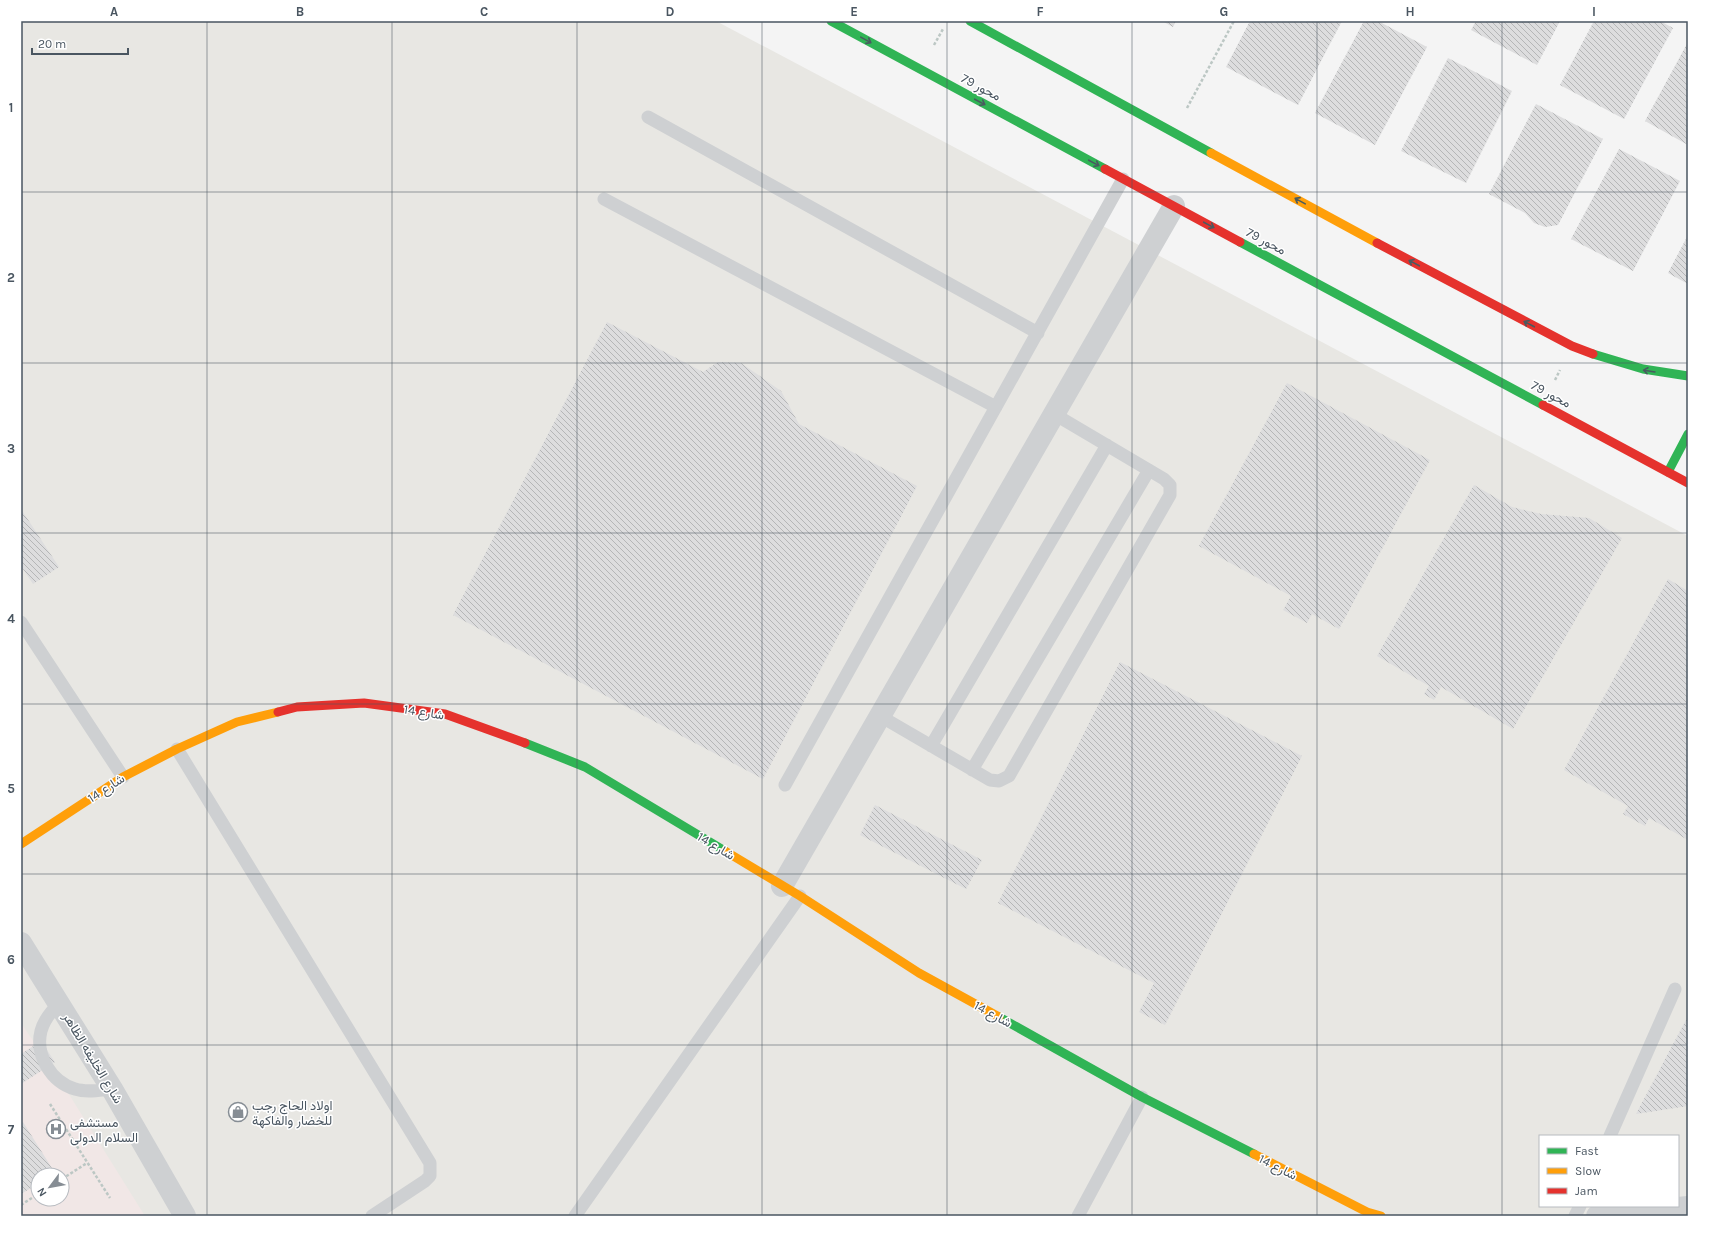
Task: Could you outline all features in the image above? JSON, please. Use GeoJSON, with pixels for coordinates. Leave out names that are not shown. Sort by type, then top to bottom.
{"type":"FeatureCollection","features":[{"type":"Feature","properties":{"kind":"main road","name":"محور 79"},"geometry":{"type":"LineString","coordinates":[[832,21],[1688,483]]}},
{"type":"Feature","properties":{"kind":"main road"},"geometry":{"type":"LineString","coordinates":[[970,21],[1174,133],[1572,346],[1607,360],[1644,371],[1688,376]]}},
{"type":"Feature","properties":{"kind":"main road"},"geometry":{"type":"LineString","coordinates":[[1668,472],[1688,434]]}},
{"type":"Feature","properties":{"kind":"main road","name":"شارع 14"},"geometry":{"type":"LineString","coordinates":[[21,844],[123,777],[177,749],[237,722],[297,707],[364,703],[445,714],[512,738],[584,767],[791,891],[919,973],[1142,1098],[1367,1212],[1381,1216]]}},
{"type":"Feature","properties":{"kind":"street"},"geometry":{"type":"LineString","coordinates":[[791,891],[880,716],[1174,206]]}},
{"type":"Feature","properties":{"kind":"street","name":"شارع الخليفه الظاهر"},"geometry":{"type":"LineString","coordinates":[[21,943],[60,1003],[112,1089],[185,1216]]}},
{"type":"Feature","properties":{"kind":"street"},"geometry":{"type":"LineString","coordinates":[[1596,1216],[1688,1207]]}},
{"type":"Feature","properties":{"kind":"lane"},"geometry":{"type":"LineString","coordinates":[[648,117],[1038,333]]}},
{"type":"Feature","properties":{"kind":"lane"},"geometry":{"type":"LineString","coordinates":[[785,785],[1123,179]]}},
{"type":"Feature","properties":{"kind":"lane"},"geometry":{"type":"LineString","coordinates":[[604,199],[996,407]]}},
{"type":"Feature","properties":{"kind":"lane"},"geometry":{"type":"LineString","coordinates":[[880,716],[990,780],[999,782],[1009,776],[1170,495],[1170,485],[1164,479],[1054,414]]}},
{"type":"Feature","properties":{"kind":"lane"},"geometry":{"type":"LineString","coordinates":[[931,746],[1107,445]]}},
{"type":"Feature","properties":{"kind":"lane"},"geometry":{"type":"LineString","coordinates":[[972,770],[1149,470]]}},
{"type":"Feature","properties":{"kind":"lane"},"geometry":{"type":"LineString","coordinates":[[21,622],[123,777]]}},
{"type":"Feature","properties":{"kind":"lane"},"geometry":{"type":"LineString","coordinates":[[177,749],[430,1163],[430,1176],[425,1181],[372,1216]]}},
{"type":"Feature","properties":{"kind":"lane"},"geometry":{"type":"LineString","coordinates":[[575,1216],[791,891]]}},
{"type":"Feature","properties":{"kind":"lane"},"geometry":{"type":"LineString","coordinates":[[1610,1135],[1675,989]]}},
{"type":"Feature","properties":{"kind":"lane"},"geometry":{"type":"LineString","coordinates":[[60,1003],[45,1021],[41,1031],[42,1054],[46,1066],[53,1076],[75,1089],[88,1091],[112,1089]]}},
{"type":"Feature","properties":{"kind":"lane"},"geometry":{"type":"LineString","coordinates":[[1078,1216],[1142,1098]]}},
{"type":"Feature","properties":{"kind":"lane"},"geometry":{"type":"LineString","coordinates":[[1575,1216],[1580,1207]]}},
{"type":"Feature","properties":{"kind":"path"},"geometry":{"type":"LineString","coordinates":[[1174,133],[1234,21]]}},
{"type":"Feature","properties":{"kind":"path"},"geometry":{"type":"LineString","coordinates":[[1543,404],[1572,346]]}},
{"type":"Feature","properties":{"kind":"path"},"geometry":{"type":"LineString","coordinates":[[46,1097],[110,1198]]}},
{"type":"Feature","properties":{"kind":"path"},"geometry":{"type":"LineString","coordinates":[[70,1174],[87,1163]]}},
{"type":"Feature","properties":{"kind":"path"},"geometry":{"type":"LineString","coordinates":[[21,1205],[30,1199]]}},
{"type":"Feature","properties":{"kind":"shaded area"},"geometry":{"type":"Polygon","coordinates":[[[21,21],[716,21],[1688,536],[1688,1216],[21,1216],[21,21]]]}},
{"type":"Feature","properties":{"kind":"shaded area","name":"مستشفى السلام الدولى"},"geometry":{"type":"Polygon","coordinates":[[[21,1023],[62,1083],[145,1216],[21,1216],[21,1023]]]}},
{"type":"Feature","properties":{"kind":"building"},"geometry":{"type":"Polygon","coordinates":[[[1162,21],[1176,21],[1173,27],[1162,21]]]}},
{"type":"Feature","properties":{"kind":"building"},"geometry":{"type":"Polygon","coordinates":[[[1250,21],[1342,21],[1298,105],[1226,67],[1250,21]]]}},
{"type":"Feature","properties":{"kind":"building"},"geometry":{"type":"Polygon","coordinates":[[[1364,21],[1378,21],[1427,47],[1375,145],[1315,113],[1364,21]]]}},
{"type":"Feature","properties":{"kind":"building"},"geometry":{"type":"Polygon","coordinates":[[[1476,21],[1560,21],[1537,65],[1471,30],[1476,21]]]}},
{"type":"Feature","properties":{"kind":"building"},"geometry":{"type":"Polygon","coordinates":[[[1594,21],[1660,21],[1673,28],[1624,119],[1560,85],[1594,21]]]}},
{"type":"Feature","properties":{"kind":"building"},"geometry":{"type":"Polygon","coordinates":[[[1688,42],[1688,145],[1645,121],[1688,42]]]}},
{"type":"Feature","properties":{"kind":"building"},"geometry":{"type":"Polygon","coordinates":[[[1448,58],[1512,91],[1466,183],[1401,151],[1448,58]]]}},
{"type":"Feature","properties":{"kind":"building"},"geometry":{"type":"Polygon","coordinates":[[[1536,104],[1603,139],[1558,225],[1545,227],[1534,223],[1525,213],[1489,194],[1536,104]]]}},
{"type":"Feature","properties":{"kind":"building"},"geometry":{"type":"Polygon","coordinates":[[[1619,149],[1680,181],[1633,271],[1571,239],[1619,149]]]}},
{"type":"Feature","properties":{"kind":"building"},"geometry":{"type":"Polygon","coordinates":[[[1688,235],[1688,284],[1668,273],[1688,235]]]}},
{"type":"Feature","properties":{"kind":"building"},"geometry":{"type":"Polygon","coordinates":[[[607,322],[703,372],[718,362],[741,363],[781,391],[799,424],[917,486],[763,779],[453,615],[607,322]]]}},
{"type":"Feature","properties":{"kind":"building"},"geometry":{"type":"Polygon","coordinates":[[[1287,383],[1430,460],[1339,629],[1312,614],[1307,623],[1283,610],[1291,596],[1199,546],[1287,383]]]}},
{"type":"Feature","properties":{"kind":"building"},"geometry":{"type":"Polygon","coordinates":[[[1474,485],[1512,507],[1541,514],[1589,518],[1622,538],[1513,729],[1441,687],[1434,700],[1424,694],[1429,686],[1377,656],[1474,485]]]}},
{"type":"Feature","properties":{"kind":"building"},"geometry":{"type":"Polygon","coordinates":[[[21,509],[59,567],[33,584],[21,566],[21,509]]]}},
{"type":"Feature","properties":{"kind":"building"},"geometry":{"type":"Polygon","coordinates":[[[1668,579],[1688,591],[1688,840],[1649,818],[1645,826],[1623,814],[1628,806],[1564,770],[1668,579]]]}},
{"type":"Feature","properties":{"kind":"building"},"geometry":{"type":"Polygon","coordinates":[[[1120,662],[1302,756],[1165,1025],[1139,1012],[1154,983],[998,903],[1120,662]]]}},
{"type":"Feature","properties":{"kind":"building"},"geometry":{"type":"Polygon","coordinates":[[[875,805],[982,860],[966,889],[860,835],[875,805]]]}},
{"type":"Feature","properties":{"kind":"building"},"geometry":{"type":"Polygon","coordinates":[[[1688,1016],[1688,1106],[1636,1114],[1688,1016]]]}},
{"type":"Feature","properties":{"kind":"building"},"geometry":{"type":"Polygon","coordinates":[[[41,1041],[55,1062],[21,1084],[21,1054],[41,1041]]]}},
{"type":"Feature","properties":{"kind":"building"},"geometry":{"type":"Polygon","coordinates":[[[23,1122],[51,1167],[30,1167],[30,1189],[21,1194],[21,1123],[23,1122]]]}},
{"type":"Feature","properties":{"kind":"traffic: fast"},"geometry":{"type":"LineString","coordinates":[[831,21],[1105,169]]}},
{"type":"Feature","properties":{"kind":"traffic: fast"},"geometry":{"type":"LineString","coordinates":[[970,21],[1211,153]]}},
{"type":"Feature","properties":{"kind":"traffic: fast"},"geometry":{"type":"LineString","coordinates":[[1240,242],[1543,405]]}},
{"type":"Feature","properties":{"kind":"traffic: fast"},"geometry":{"type":"LineString","coordinates":[[1593,354],[1643,369],[1688,376]]}},
{"type":"Feature","properties":{"kind":"traffic: fast"},"geometry":{"type":"LineString","coordinates":[[1668,472],[1688,434]]}},
{"type":"Feature","properties":{"kind":"traffic: fast"},"geometry":{"type":"LineString","coordinates":[[525,743],[585,767],[725,851]]}},
{"type":"Feature","properties":{"kind":"traffic: fast"},"geometry":{"type":"LineString","coordinates":[[999,1017],[1142,1097],[1254,1154]]}},
{"type":"Feature","properties":{"kind":"traffic: slow"},"geometry":{"type":"LineString","coordinates":[[1211,153],[1377,243]]}},
{"type":"Feature","properties":{"kind":"traffic: slow"},"geometry":{"type":"LineString","coordinates":[[21,844],[123,777],[177,749],[237,722],[278,712]]}},
{"type":"Feature","properties":{"kind":"traffic: slow"},"geometry":{"type":"LineString","coordinates":[[725,851],[800,896],[919,973],[999,1017]]}},
{"type":"Feature","properties":{"kind":"traffic: slow"},"geometry":{"type":"LineString","coordinates":[[1254,1154],[1367,1212],[1381,1216]]}},
{"type":"Feature","properties":{"kind":"traffic: jam"},"geometry":{"type":"LineString","coordinates":[[1105,169],[1240,242]]}},
{"type":"Feature","properties":{"kind":"traffic: jam"},"geometry":{"type":"LineString","coordinates":[[1377,243],[1572,346],[1593,354]]}},
{"type":"Feature","properties":{"kind":"traffic: jam"},"geometry":{"type":"LineString","coordinates":[[1543,405],[1688,483]]}},
{"type":"Feature","properties":{"kind":"traffic: jam"},"geometry":{"type":"LineString","coordinates":[[278,712],[297,707],[364,703],[445,714],[525,743]]}},
{"type":"Feature","properties":{"kind":"place","name":"اولاد الحاج رجب للخضار والفاكهة"},"geometry":{"type":"Point","coordinates":[238,1112]}},
{"type":"Feature","properties":{"kind":"place","name":"مستشفى السلام الدولى"},"geometry":{"type":"Point","coordinates":[56,1129]}}]}
